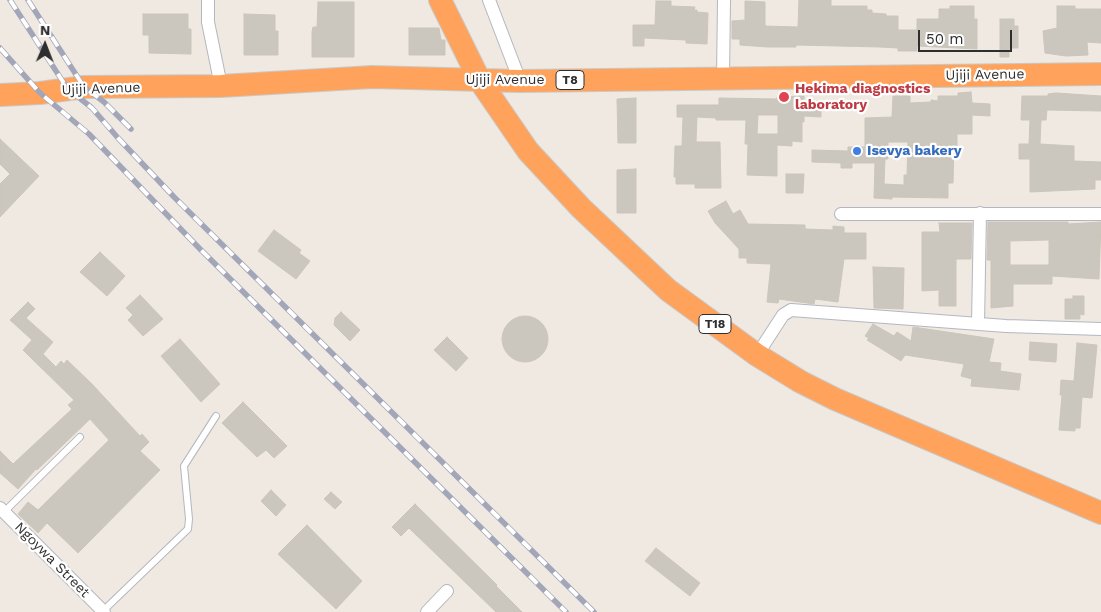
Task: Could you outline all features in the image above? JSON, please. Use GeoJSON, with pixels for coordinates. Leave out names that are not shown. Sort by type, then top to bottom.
{"type":"FeatureCollection","features":[{"type":"Feature","properties":{"kind":"highway","name":"T18"},"geometry":{"type":"LineString","coordinates":[[440,0],[480,80],[528,151],[581,208],[668,290],[757,355],[800,382],[835,399],[1101,513]]}},
{"type":"Feature","properties":{"kind":"highway","name":"Ujiji Avenue"},"geometry":{"type":"LineString","coordinates":[[0,96],[84,87],[221,86],[372,77],[520,81],[1101,74]]}},
{"type":"Feature","properties":{"kind":"street"},"geometry":{"type":"LineString","coordinates":[[208,0],[208,22],[221,86]]}},
{"type":"Feature","properties":{"kind":"street"},"geometry":{"type":"LineString","coordinates":[[489,0],[520,81]]}},
{"type":"Feature","properties":{"kind":"street"},"geometry":{"type":"LineString","coordinates":[[724,0],[724,78]]}},
{"type":"Feature","properties":{"kind":"street"},"geometry":{"type":"LineString","coordinates":[[978,324],[980,213]]}},
{"type":"Feature","properties":{"kind":"street"},"geometry":{"type":"LineString","coordinates":[[841,214],[1101,214]]}},
{"type":"Feature","properties":{"kind":"street"},"geometry":{"type":"LineString","coordinates":[[757,355],[783,315],[791,310],[978,324],[1101,329]]}},
{"type":"Feature","properties":{"kind":"street","name":"Ngoywa Street"},"geometry":{"type":"LineString","coordinates":[[2,510],[104,611]]}},
{"type":"Feature","properties":{"kind":"street"},"geometry":{"type":"LineString","coordinates":[[426,612],[447,591]]}},
{"type":"Feature","properties":{"kind":"lane"},"geometry":{"type":"LineString","coordinates":[[104,611],[188,529],[189,519],[184,466],[216,416]]}},
{"type":"Feature","properties":{"kind":"lane"},"geometry":{"type":"LineString","coordinates":[[2,510],[80,437]]}},
{"type":"Feature","properties":{"kind":"building"},"geometry":{"type":"Polygon","coordinates":[[[799,0],[831,0],[831,6],[867,6],[867,10],[872,10],[872,13],[898,16],[898,30],[917,30],[917,19],[939,19],[939,9],[950,9],[950,6],[974,6],[974,19],[977,19],[977,49],[917,46],[917,51],[898,51],[898,48],[880,47],[796,45],[796,47],[768,47],[740,45],[740,39],[732,39],[732,21],[745,20],[745,1],[765,2],[765,26],[798,27],[799,0]]]}},
{"type":"Feature","properties":{"kind":"building"},"geometry":{"type":"Polygon","coordinates":[[[656,1],[671,1],[671,6],[695,7],[694,10],[697,10],[697,12],[708,13],[707,44],[686,43],[686,40],[644,38],[644,46],[633,46],[633,25],[655,25],[656,1]]]}},
{"type":"Feature","properties":{"kind":"building"},"geometry":{"type":"Polygon","coordinates":[[[318,2],[354,2],[354,57],[312,57],[312,32],[313,27],[317,27],[318,2]]]}},
{"type":"Feature","properties":{"kind":"building"},"geometry":{"type":"Polygon","coordinates":[[[1057,6],[1075,6],[1075,9],[1101,9],[1101,43],[1087,42],[1088,55],[1066,56],[1045,53],[1043,31],[1057,28],[1057,6]]]}},
{"type":"Feature","properties":{"kind":"building"},"geometry":{"type":"Polygon","coordinates":[[[143,14],[188,14],[188,29],[191,29],[191,54],[149,53],[149,35],[143,35],[143,14]]]}},
{"type":"Feature","properties":{"kind":"building"},"geometry":{"type":"Polygon","coordinates":[[[244,14],[275,15],[275,31],[278,31],[278,55],[244,55],[244,14]]]}},
{"type":"Feature","properties":{"kind":"building"},"geometry":{"type":"Polygon","coordinates":[[[1000,19],[1014,19],[1014,26],[1018,26],[1018,48],[1009,48],[1009,57],[1000,57],[1000,19]]]}},
{"type":"Feature","properties":{"kind":"building"},"geometry":{"type":"Polygon","coordinates":[[[409,28],[439,28],[441,40],[445,40],[445,55],[409,55],[409,28]]]}},
{"type":"Feature","properties":{"kind":"building"},"geometry":{"type":"Polygon","coordinates":[[[971,92],[972,103],[990,104],[990,116],[972,115],[972,134],[957,134],[957,147],[954,147],[953,183],[948,183],[948,198],[874,198],[875,163],[852,163],[852,168],[841,168],[841,163],[812,162],[812,150],[848,151],[848,147],[865,147],[865,118],[892,117],[893,96],[910,96],[910,103],[938,101],[938,96],[958,96],[958,93],[971,92]],[[888,142],[888,159],[885,159],[884,184],[904,185],[904,175],[907,175],[908,142],[888,142]]]}},
{"type":"Feature","properties":{"kind":"building"},"geometry":{"type":"Polygon","coordinates":[[[1048,94],[1101,96],[1101,111],[1047,110],[1046,120],[1041,120],[1040,144],[1074,146],[1074,161],[1101,162],[1101,180],[1095,180],[1095,189],[1030,192],[1030,159],[1019,159],[1019,144],[1029,144],[1030,120],[1021,120],[1022,96],[1048,96],[1048,94]]]}},
{"type":"Feature","properties":{"kind":"building"},"geometry":{"type":"Polygon","coordinates":[[[804,96],[804,105],[821,106],[821,117],[804,116],[804,122],[802,122],[802,142],[792,141],[792,146],[777,145],[777,176],[747,175],[748,144],[745,144],[746,120],[716,120],[716,118],[697,117],[696,142],[720,142],[721,188],[695,188],[695,184],[676,184],[676,177],[674,177],[675,146],[682,146],[683,117],[677,117],[677,105],[719,105],[719,98],[777,99],[777,97],[804,96]],[[758,115],[757,134],[778,134],[778,115],[758,115]]]}},
{"type":"Feature","properties":{"kind":"building"},"geometry":{"type":"Polygon","coordinates":[[[636,98],[636,143],[618,143],[617,99],[636,98]]]}},
{"type":"Feature","properties":{"kind":"building"},"geometry":{"type":"Polygon","coordinates":[[[0,139],[39,176],[0,217],[0,184],[10,174],[0,164],[0,139]]]}},
{"type":"Feature","properties":{"kind":"building"},"geometry":{"type":"Polygon","coordinates":[[[636,169],[636,213],[617,213],[617,170],[636,169]]]}},
{"type":"Feature","properties":{"kind":"building"},"geometry":{"type":"Polygon","coordinates":[[[786,174],[804,174],[803,193],[786,193],[786,174]]]}},
{"type":"Feature","properties":{"kind":"building"},"geometry":{"type":"Polygon","coordinates":[[[726,201],[733,214],[740,210],[748,224],[805,225],[805,229],[833,230],[833,226],[844,227],[844,233],[866,233],[866,259],[844,259],[838,302],[815,299],[814,304],[779,299],[778,303],[767,302],[771,264],[747,263],[747,258],[739,258],[739,249],[715,223],[708,211],[726,201]]]}},
{"type":"Feature","properties":{"kind":"building"},"geometry":{"type":"Polygon","coordinates":[[[988,222],[1068,222],[1068,224],[1101,222],[1099,279],[1052,276],[1052,284],[1013,284],[1013,306],[991,308],[991,260],[987,260],[988,222]],[[1049,240],[1010,241],[1010,265],[1049,265],[1049,240]]]}},
{"type":"Feature","properties":{"kind":"building"},"geometry":{"type":"Polygon","coordinates":[[[939,223],[972,223],[971,259],[956,259],[956,306],[939,306],[939,290],[922,291],[922,232],[940,232],[939,223]]]}},
{"type":"Feature","properties":{"kind":"building"},"geometry":{"type":"Polygon","coordinates":[[[274,230],[301,250],[299,253],[310,261],[296,279],[258,251],[274,230]]]}},
{"type":"Feature","properties":{"kind":"building"},"geometry":{"type":"Polygon","coordinates":[[[100,252],[125,276],[107,296],[80,272],[100,252]]]}},
{"type":"Feature","properties":{"kind":"building"},"geometry":{"type":"Polygon","coordinates":[[[873,267],[904,268],[903,309],[874,308],[873,267]]]}},
{"type":"Feature","properties":{"kind":"building"},"geometry":{"type":"Polygon","coordinates":[[[140,295],[163,319],[143,336],[128,320],[133,315],[126,308],[140,295]]]}},
{"type":"Feature","properties":{"kind":"building"},"geometry":{"type":"Polygon","coordinates":[[[1073,296],[1084,296],[1084,315],[1080,314],[1080,319],[1065,319],[1065,299],[1073,299],[1073,296]]]}},
{"type":"Feature","properties":{"kind":"building"},"geometry":{"type":"Polygon","coordinates":[[[28,302],[35,309],[26,318],[53,342],[43,354],[56,367],[61,361],[64,364],[67,360],[92,384],[140,436],[142,434],[149,442],[140,451],[160,470],[78,553],[47,523],[38,533],[18,514],[28,502],[38,510],[109,440],[90,419],[36,469],[18,489],[0,473],[0,451],[13,464],[72,409],[68,405],[74,400],[23,350],[32,340],[10,320],[28,302]]]}},
{"type":"Feature","properties":{"kind":"building"},"geometry":{"type":"Polygon","coordinates":[[[341,312],[360,330],[350,341],[334,325],[335,318],[341,312]]]}},
{"type":"Feature","properties":{"kind":"building"},"geometry":{"type":"Polygon","coordinates":[[[521,316],[529,316],[538,320],[544,326],[548,339],[544,352],[538,358],[529,362],[521,362],[512,358],[506,352],[502,343],[502,335],[506,326],[512,320],[521,316]]]}},
{"type":"Feature","properties":{"kind":"building"},"geometry":{"type":"Polygon","coordinates":[[[873,324],[894,336],[897,332],[911,341],[913,327],[994,339],[989,362],[1001,363],[1000,371],[1021,374],[1019,390],[971,386],[972,379],[961,376],[964,364],[905,355],[901,361],[867,340],[869,338],[865,336],[873,324]]]}},
{"type":"Feature","properties":{"kind":"building"},"geometry":{"type":"Polygon","coordinates":[[[447,337],[468,358],[456,371],[434,350],[447,337]]]}},
{"type":"Feature","properties":{"kind":"building"},"geometry":{"type":"Polygon","coordinates":[[[180,339],[220,384],[201,402],[161,356],[180,339]]]}},
{"type":"Feature","properties":{"kind":"building"},"geometry":{"type":"Polygon","coordinates":[[[1030,342],[1057,344],[1056,362],[1029,360],[1030,342]]]}},
{"type":"Feature","properties":{"kind":"building"},"geometry":{"type":"Polygon","coordinates":[[[1077,343],[1097,345],[1092,398],[1082,397],[1080,428],[1075,428],[1075,431],[1059,430],[1062,395],[1060,395],[1061,380],[1074,381],[1077,343]]]}},
{"type":"Feature","properties":{"kind":"building"},"geometry":{"type":"Polygon","coordinates":[[[243,402],[287,446],[274,458],[266,450],[257,457],[222,423],[243,402]]]}},
{"type":"Feature","properties":{"kind":"building"},"geometry":{"type":"Polygon","coordinates":[[[271,490],[286,505],[276,516],[261,501],[271,490]]]}},
{"type":"Feature","properties":{"kind":"building"},"geometry":{"type":"Polygon","coordinates":[[[331,492],[342,502],[335,509],[324,499],[331,492]]]}},
{"type":"Feature","properties":{"kind":"building"},"geometry":{"type":"Polygon","coordinates":[[[415,504],[522,612],[496,612],[409,528],[401,536],[392,527],[415,504]]]}},
{"type":"Feature","properties":{"kind":"building"},"geometry":{"type":"Polygon","coordinates":[[[307,525],[362,581],[336,609],[278,554],[307,525]]]}},
{"type":"Feature","properties":{"kind":"building"},"geometry":{"type":"Polygon","coordinates":[[[656,548],[700,583],[690,596],[645,561],[656,548]]]}},
{"type":"Feature","properties":{"kind":"railway"},"geometry":{"type":"LineString","coordinates":[[10,0],[67,88],[92,108],[174,197],[594,612]]}},
{"type":"Feature","properties":{"kind":"railway"},"geometry":{"type":"LineString","coordinates":[[28,0],[84,87],[104,102],[131,129]]}},
{"type":"Feature","properties":{"kind":"railway"},"geometry":{"type":"LineString","coordinates":[[0,48],[40,93],[89,134],[200,249],[566,612]]}},
{"type":"Feature","properties":{"kind":"place","name":"Hekima diagnostics laboratory"},"geometry":{"type":"Point","coordinates":[784,97]}},
{"type":"Feature","properties":{"kind":"place","name":"Isevya bakery"},"geometry":{"type":"Point","coordinates":[857,151]}}]}
